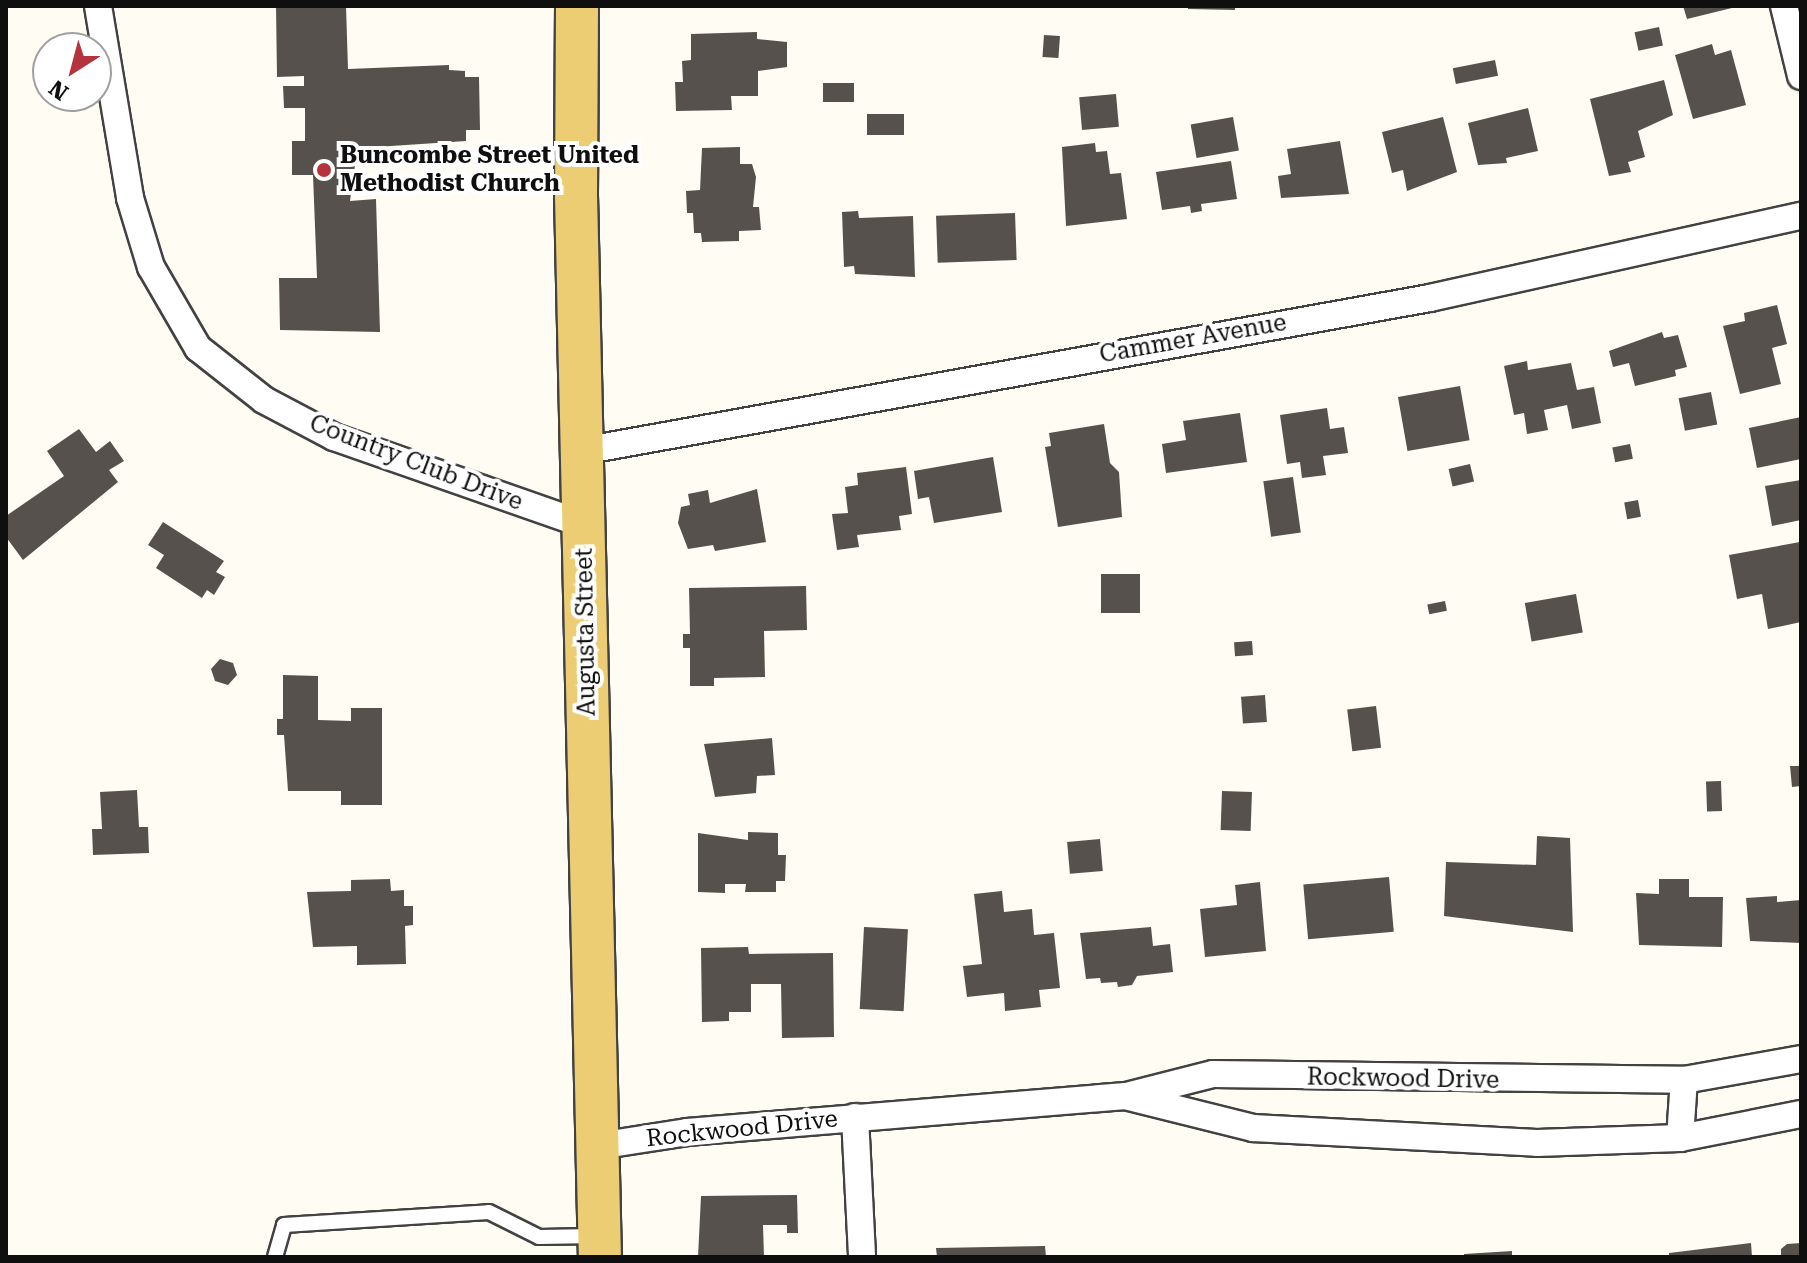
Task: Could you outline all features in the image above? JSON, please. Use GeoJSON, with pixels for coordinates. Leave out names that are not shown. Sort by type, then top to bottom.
{"type":"FeatureCollection","features":[{"type":"Feature","properties":{"kind":"main road","name":"Augusta Street"},"geometry":{"type":"LineString","coordinates":[[577,6],[583,524],[599,1246]]}},
{"type":"Feature","properties":{"kind":"street","name":"Country Club Drive"},"geometry":{"type":"LineString","coordinates":[[98,6],[130,198],[151,267],[198,348],[264,400],[334,437],[583,524]]}},
{"type":"Feature","properties":{"kind":"street"},"geometry":{"type":"LineString","coordinates":[[1784,6],[1801,76]]}},
{"type":"Feature","properties":{"kind":"street","name":"Cammer Avenue"},"geometry":{"type":"LineString","coordinates":[[582,451],[1430,298],[1801,216]]}},
{"type":"Feature","properties":{"kind":"street","name":"Rockwood Drive"},"geometry":{"type":"LineString","coordinates":[[598,1146],[687,1132],[1126,1096],[1213,1074],[1684,1080],[1801,1059]]}},
{"type":"Feature","properties":{"kind":"street"},"geometry":{"type":"LineString","coordinates":[[1680,1138],[1684,1080]]}},
{"type":"Feature","properties":{"kind":"street","name":"Rockwood Drive"},"geometry":{"type":"LineString","coordinates":[[1126,1096],[1253,1128],[1537,1143],[1680,1138],[1801,1114]]}},
{"type":"Feature","properties":{"kind":"street"},"geometry":{"type":"LineString","coordinates":[[855,1117],[862,1257]]}},
{"type":"Feature","properties":{"kind":"lane"},"geometry":{"type":"LineString","coordinates":[[275,1257],[284,1225],[489,1212],[539,1237],[599,1246]]}},
{"type":"Feature","properties":{"kind":"building","name":"Buncombe Street United Methodist Church"},"geometry":{"type":"Polygon","coordinates":[[[276,6],[346,6],[348,69],[449,65],[449,70],[465,71],[465,77],[479,77],[480,130],[466,130],[466,141],[346,149],[348,165],[355,165],[350,201],[376,199],[380,332],[280,330],[279,278],[317,278],[313,175],[292,175],[292,141],[305,141],[305,108],[284,108],[283,86],[304,86],[304,76],[277,77],[276,6]]]}},
{"type":"Feature","properties":{"kind":"building"},"geometry":{"type":"Polygon","coordinates":[[[1188,6],[1235,6],[1235,10],[1188,9],[1188,6]]]}},
{"type":"Feature","properties":{"kind":"building"},"geometry":{"type":"Polygon","coordinates":[[[1683,6],[1736,6],[1736,7],[1687,19],[1683,6]]]}},
{"type":"Feature","properties":{"kind":"building"},"geometry":{"type":"Polygon","coordinates":[[[1659,27],[1663,46],[1638,51],[1635,32],[1659,27]]]}},
{"type":"Feature","properties":{"kind":"building"},"geometry":{"type":"Polygon","coordinates":[[[757,32],[757,39],[787,42],[787,67],[758,71],[758,96],[731,96],[732,110],[676,111],[675,82],[683,82],[682,61],[691,60],[691,34],[757,32]]]}},
{"type":"Feature","properties":{"kind":"building"},"geometry":{"type":"Polygon","coordinates":[[[1044,35],[1060,36],[1058,58],[1042,57],[1044,35]]]}},
{"type":"Feature","properties":{"kind":"building"},"geometry":{"type":"Polygon","coordinates":[[[1712,44],[1715,55],[1731,50],[1746,105],[1693,119],[1675,55],[1712,44]]]}},
{"type":"Feature","properties":{"kind":"building"},"geometry":{"type":"Polygon","coordinates":[[[1495,60],[1498,76],[1456,84],[1453,68],[1495,60]]]}},
{"type":"Feature","properties":{"kind":"building"},"geometry":{"type":"Polygon","coordinates":[[[1664,80],[1673,115],[1638,131],[1645,157],[1628,162],[1631,172],[1609,176],[1590,99],[1664,80]]]}},
{"type":"Feature","properties":{"kind":"building"},"geometry":{"type":"Polygon","coordinates":[[[823,83],[854,83],[854,102],[823,102],[823,83]]]}},
{"type":"Feature","properties":{"kind":"building"},"geometry":{"type":"Polygon","coordinates":[[[1116,94],[1119,127],[1082,130],[1079,97],[1116,94]]]}},
{"type":"Feature","properties":{"kind":"building"},"geometry":{"type":"Polygon","coordinates":[[[1528,108],[1538,151],[1506,158],[1507,163],[1478,165],[1468,123],[1528,108]]]}},
{"type":"Feature","properties":{"kind":"building"},"geometry":{"type":"Polygon","coordinates":[[[867,114],[904,114],[904,135],[867,135],[867,114]]]}},
{"type":"Feature","properties":{"kind":"building"},"geometry":{"type":"Polygon","coordinates":[[[1233,117],[1239,150],[1197,158],[1191,124],[1233,117]]]}},
{"type":"Feature","properties":{"kind":"building"},"geometry":{"type":"Polygon","coordinates":[[[1443,117],[1457,172],[1407,191],[1403,170],[1392,173],[1382,132],[1443,117]]]}},
{"type":"Feature","properties":{"kind":"building"},"geometry":{"type":"Polygon","coordinates":[[[1340,141],[1349,194],[1281,198],[1278,176],[1291,174],[1287,149],[1340,141]]]}},
{"type":"Feature","properties":{"kind":"building"},"geometry":{"type":"Polygon","coordinates":[[[1095,143],[1096,152],[1107,151],[1110,174],[1121,173],[1127,219],[1066,226],[1062,147],[1095,143]]]}},
{"type":"Feature","properties":{"kind":"building"},"geometry":{"type":"Polygon","coordinates":[[[740,147],[740,164],[752,164],[756,177],[753,207],[759,207],[761,230],[739,231],[739,241],[702,242],[701,233],[694,233],[693,213],[687,213],[686,191],[700,190],[702,148],[740,147]]]}},
{"type":"Feature","properties":{"kind":"building"},"geometry":{"type":"Polygon","coordinates":[[[1231,161],[1237,199],[1201,204],[1202,211],[1191,213],[1190,206],[1162,210],[1156,172],[1231,161]]]}},
{"type":"Feature","properties":{"kind":"building"},"geometry":{"type":"Polygon","coordinates":[[[858,211],[859,218],[913,216],[915,277],[855,274],[854,266],[844,267],[842,212],[858,211]]]}},
{"type":"Feature","properties":{"kind":"building"},"geometry":{"type":"Polygon","coordinates":[[[1015,213],[1017,260],[938,263],[936,216],[1015,213]]]}},
{"type":"Feature","properties":{"kind":"building"},"geometry":{"type":"Polygon","coordinates":[[[1777,305],[1787,344],[1772,348],[1781,384],[1740,394],[1723,326],[1745,321],[1744,313],[1777,305]]]}},
{"type":"Feature","properties":{"kind":"building"},"geometry":{"type":"Polygon","coordinates":[[[1662,332],[1664,338],[1678,335],[1687,367],[1675,370],[1676,376],[1635,386],[1629,363],[1613,367],[1609,351],[1662,332]]]}},
{"type":"Feature","properties":{"kind":"building"},"geometry":{"type":"Polygon","coordinates":[[[1527,361],[1528,370],[1571,363],[1577,390],[1594,387],[1601,423],[1572,429],[1567,405],[1544,410],[1548,430],[1527,434],[1524,413],[1514,415],[1504,366],[1527,361]]]}},
{"type":"Feature","properties":{"kind":"building"},"geometry":{"type":"Polygon","coordinates":[[[1460,386],[1470,440],[1408,451],[1398,397],[1460,386]]]}},
{"type":"Feature","properties":{"kind":"building"},"geometry":{"type":"Polygon","coordinates":[[[1711,392],[1717,424],[1685,431],[1679,398],[1711,392]]]}},
{"type":"Feature","properties":{"kind":"building"},"geometry":{"type":"Polygon","coordinates":[[[1327,408],[1330,429],[1344,427],[1348,453],[1323,456],[1326,475],[1302,478],[1300,462],[1287,464],[1280,415],[1327,408]]]}},
{"type":"Feature","properties":{"kind":"building"},"geometry":{"type":"Polygon","coordinates":[[[1240,413],[1247,462],[1166,473],[1162,444],[1186,440],[1183,421],[1240,413]]]}},
{"type":"Feature","properties":{"kind":"building"},"geometry":{"type":"Polygon","coordinates":[[[1801,417],[1801,459],[1757,468],[1749,428],[1801,417]]]}},
{"type":"Feature","properties":{"kind":"building"},"geometry":{"type":"Polygon","coordinates":[[[1104,424],[1110,463],[1119,472],[1122,517],[1058,527],[1045,447],[1051,446],[1049,433],[1104,424]]]}},
{"type":"Feature","properties":{"kind":"building"},"geometry":{"type":"Polygon","coordinates":[[[79,429],[96,452],[110,441],[124,461],[109,470],[118,482],[23,560],[6,537],[6,516],[64,476],[47,451],[79,429]]]}},
{"type":"Feature","properties":{"kind":"building"},"geometry":{"type":"Polygon","coordinates":[[[1630,444],[1633,459],[1615,462],[1612,447],[1630,444]]]}},
{"type":"Feature","properties":{"kind":"building"},"geometry":{"type":"Polygon","coordinates":[[[993,457],[1002,512],[934,523],[929,497],[918,499],[914,471],[993,457]]]}},
{"type":"Feature","properties":{"kind":"building"},"geometry":{"type":"Polygon","coordinates":[[[1470,464],[1474,482],[1453,486],[1449,469],[1470,464]]]}},
{"type":"Feature","properties":{"kind":"building"},"geometry":{"type":"Polygon","coordinates":[[[906,467],[912,514],[899,516],[901,530],[857,535],[859,547],[837,550],[832,514],[848,513],[845,487],[858,485],[857,473],[906,467]]]}},
{"type":"Feature","properties":{"kind":"building"},"geometry":{"type":"Polygon","coordinates":[[[1293,477],[1301,532],[1271,537],[1263,481],[1293,477]]]}},
{"type":"Feature","properties":{"kind":"building"},"geometry":{"type":"Polygon","coordinates":[[[1801,480],[1801,520],[1772,526],[1765,486],[1801,480]]]}},
{"type":"Feature","properties":{"kind":"building"},"geometry":{"type":"Polygon","coordinates":[[[757,489],[766,542],[715,551],[713,545],[688,549],[678,523],[681,507],[690,505],[688,494],[708,490],[710,503],[757,489]]]}},
{"type":"Feature","properties":{"kind":"building"},"geometry":{"type":"Polygon","coordinates":[[[1638,500],[1641,517],[1627,519],[1624,502],[1638,500]]]}},
{"type":"Feature","properties":{"kind":"building"},"geometry":{"type":"Polygon","coordinates":[[[163,522],[224,561],[216,572],[225,577],[214,595],[207,590],[202,598],[156,568],[164,555],[148,545],[163,522]]]}},
{"type":"Feature","properties":{"kind":"building"},"geometry":{"type":"Polygon","coordinates":[[[1800,542],[1801,622],[1768,629],[1762,594],[1737,599],[1729,555],[1800,542]]]}},
{"type":"Feature","properties":{"kind":"building"},"geometry":{"type":"Polygon","coordinates":[[[1101,574],[1140,574],[1140,613],[1101,613],[1101,574]]]}},
{"type":"Feature","properties":{"kind":"building"},"geometry":{"type":"Polygon","coordinates":[[[806,586],[807,630],[764,631],[765,677],[714,678],[714,686],[690,686],[690,648],[683,648],[683,634],[690,634],[689,588],[806,586]]]}},
{"type":"Feature","properties":{"kind":"building"},"geometry":{"type":"Polygon","coordinates":[[[1576,594],[1583,632],[1532,641],[1525,603],[1576,594]]]}},
{"type":"Feature","properties":{"kind":"building"},"geometry":{"type":"Polygon","coordinates":[[[1445,601],[1447,611],[1429,614],[1427,604],[1445,601]]]}},
{"type":"Feature","properties":{"kind":"building"},"geometry":{"type":"Polygon","coordinates":[[[1252,641],[1253,655],[1235,656],[1234,642],[1252,641]]]}},
{"type":"Feature","properties":{"kind":"building"},"geometry":{"type":"Polygon","coordinates":[[[220,659],[233,663],[237,675],[228,685],[215,681],[211,669],[220,659]]]}},
{"type":"Feature","properties":{"kind":"building"},"geometry":{"type":"Polygon","coordinates":[[[283,675],[318,676],[318,720],[351,721],[351,708],[382,708],[382,805],[341,805],[341,791],[288,791],[284,735],[277,735],[277,719],[283,719],[283,675]]]}},
{"type":"Feature","properties":{"kind":"building"},"geometry":{"type":"Polygon","coordinates":[[[1265,695],[1267,722],[1243,724],[1241,697],[1265,695]]]}},
{"type":"Feature","properties":{"kind":"building"},"geometry":{"type":"Polygon","coordinates":[[[1376,706],[1381,748],[1352,751],[1347,710],[1376,706]]]}},
{"type":"Feature","properties":{"kind":"building"},"geometry":{"type":"Polygon","coordinates":[[[772,738],[775,775],[757,776],[756,793],[715,797],[704,744],[772,738]]]}},
{"type":"Feature","properties":{"kind":"building"},"geometry":{"type":"Polygon","coordinates":[[[1790,766],[1801,766],[1801,786],[1792,787],[1790,766]]]}},
{"type":"Feature","properties":{"kind":"building"},"geometry":{"type":"Polygon","coordinates":[[[1721,781],[1722,811],[1707,812],[1706,782],[1721,781]]]}},
{"type":"Feature","properties":{"kind":"building"},"geometry":{"type":"Polygon","coordinates":[[[137,790],[139,827],[148,827],[149,853],[93,855],[92,829],[102,829],[100,792],[137,790]]]}},
{"type":"Feature","properties":{"kind":"building"},"geometry":{"type":"Polygon","coordinates":[[[1222,791],[1252,792],[1251,831],[1221,830],[1222,791]]]}},
{"type":"Feature","properties":{"kind":"building"},"geometry":{"type":"Polygon","coordinates":[[[748,832],[778,833],[778,855],[786,855],[785,881],[776,881],[776,892],[745,892],[746,884],[725,884],[725,893],[698,892],[698,833],[748,840],[748,832]]]}},
{"type":"Feature","properties":{"kind":"building"},"geometry":{"type":"Polygon","coordinates":[[[1537,836],[1570,838],[1573,932],[1444,916],[1446,862],[1536,865],[1537,836]]]}},
{"type":"Feature","properties":{"kind":"building"},"geometry":{"type":"Polygon","coordinates":[[[1100,839],[1103,871],[1070,874],[1067,842],[1100,839]]]}},
{"type":"Feature","properties":{"kind":"building"},"geometry":{"type":"Polygon","coordinates":[[[1389,877],[1394,932],[1308,939],[1303,884],[1389,877]]]}},
{"type":"Feature","properties":{"kind":"building"},"geometry":{"type":"Polygon","coordinates":[[[390,879],[391,891],[404,890],[404,906],[413,906],[413,925],[405,926],[406,964],[357,965],[357,946],[313,947],[307,892],[351,891],[351,880],[390,879]]]}},
{"type":"Feature","properties":{"kind":"building"},"geometry":{"type":"Polygon","coordinates":[[[1659,879],[1689,879],[1689,897],[1723,897],[1722,947],[1639,945],[1636,893],[1659,894],[1659,879]]]}},
{"type":"Feature","properties":{"kind":"building"},"geometry":{"type":"Polygon","coordinates":[[[1260,882],[1266,951],[1205,957],[1200,909],[1237,905],[1235,885],[1260,882]]]}},
{"type":"Feature","properties":{"kind":"building"},"geometry":{"type":"Polygon","coordinates":[[[1002,891],[1004,912],[1032,909],[1034,935],[1054,933],[1060,988],[1039,990],[1041,1007],[1005,1011],[1004,993],[967,997],[963,966],[982,964],[974,894],[1002,891]]]}},
{"type":"Feature","properties":{"kind":"building"},"geometry":{"type":"Polygon","coordinates":[[[1777,896],[1777,902],[1801,900],[1801,943],[1750,941],[1746,898],[1777,896]]]}},
{"type":"Feature","properties":{"kind":"building"},"geometry":{"type":"Polygon","coordinates":[[[864,927],[908,929],[904,1011],[860,1009],[864,927]]]}},
{"type":"Feature","properties":{"kind":"building"},"geometry":{"type":"Polygon","coordinates":[[[1151,927],[1153,946],[1170,944],[1173,972],[1137,976],[1132,985],[1118,987],[1117,982],[1101,983],[1100,978],[1086,979],[1080,933],[1151,927]]]}},
{"type":"Feature","properties":{"kind":"building"},"geometry":{"type":"Polygon","coordinates":[[[748,947],[749,954],[833,953],[834,1037],[782,1038],[781,984],[751,984],[751,1012],[729,1012],[729,1021],[702,1022],[701,948],[748,947]]]}},
{"type":"Feature","properties":{"kind":"building"},"geometry":{"type":"Polygon","coordinates":[[[797,1195],[798,1233],[787,1233],[787,1225],[763,1225],[764,1257],[698,1257],[701,1196],[797,1195]]]}},
{"type":"Feature","properties":{"kind":"building"},"geometry":{"type":"Polygon","coordinates":[[[1751,1243],[1752,1257],[1669,1257],[1669,1253],[1751,1243]]]}},
{"type":"Feature","properties":{"kind":"building"},"geometry":{"type":"Polygon","coordinates":[[[1801,1243],[1801,1257],[1781,1257],[1781,1249],[1787,1244],[1801,1243]]]}},
{"type":"Feature","properties":{"kind":"building"},"geometry":{"type":"Polygon","coordinates":[[[1045,1246],[1046,1257],[937,1257],[936,1248],[1045,1246]]]}},
{"type":"Feature","properties":{"kind":"building"},"geometry":{"type":"Polygon","coordinates":[[[1512,1251],[1512,1257],[1464,1257],[1464,1254],[1512,1251]]]}},
{"type":"Feature","properties":{"kind":"place","name":"Buncombe Street United Methodist Church"},"geometry":{"type":"Point","coordinates":[324,170]}}]}
